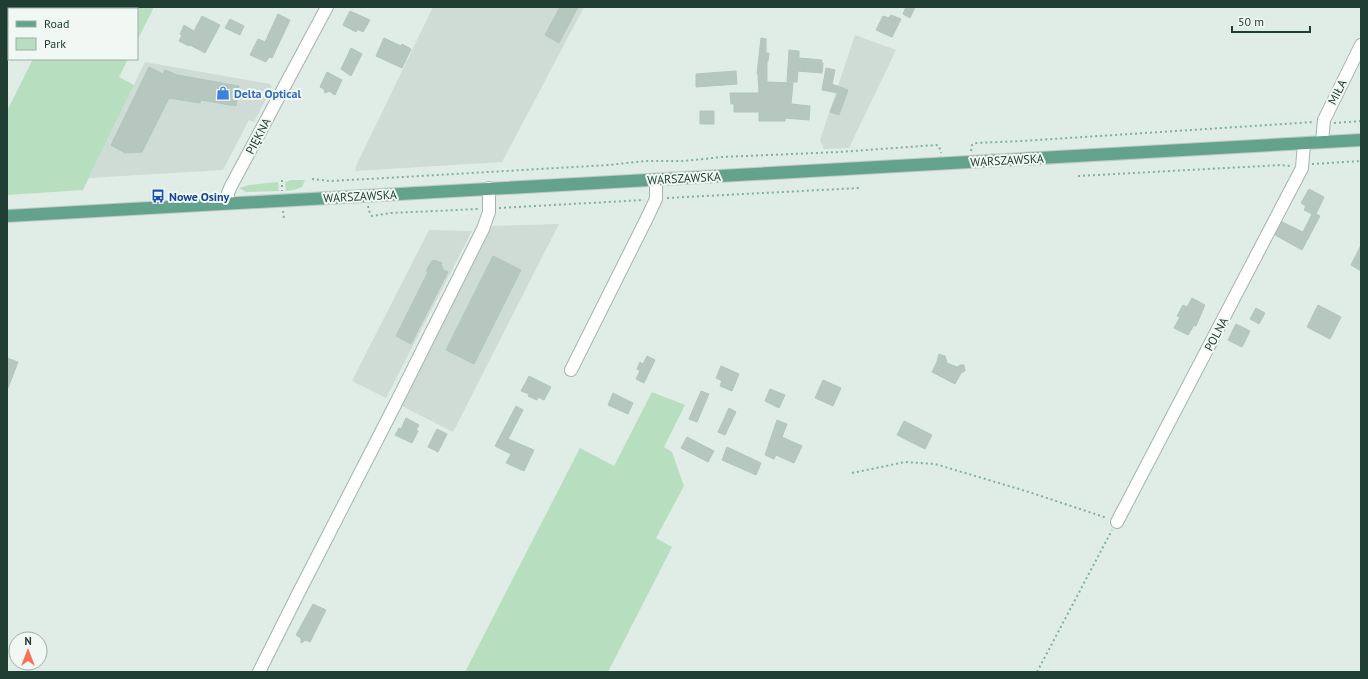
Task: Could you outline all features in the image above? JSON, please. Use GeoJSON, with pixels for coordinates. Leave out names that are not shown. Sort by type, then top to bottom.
{"type":"FeatureCollection","features":[{"type":"Feature","properties":{"kind":"main road","name":"WARSZAWSKA"},"geometry":{"type":"LineString","coordinates":[[7,216],[1361,140]]}},
{"type":"Feature","properties":{"kind":"street","name":"PIĘKNA"},"geometry":{"type":"LineString","coordinates":[[228,203],[228,193],[231,186],[327,7]]}},
{"type":"Feature","properties":{"kind":"street","name":"MIŁA"},"geometry":{"type":"LineString","coordinates":[[1322,142],[1324,122],[1361,45]]}},
{"type":"Feature","properties":{"kind":"street","name":"POLNA"},"geometry":{"type":"LineString","coordinates":[[1117,522],[1302,166],[1304,143]]}},
{"type":"Feature","properties":{"kind":"street"},"geometry":{"type":"LineString","coordinates":[[571,370],[656,199],[656,180]]}},
{"type":"Feature","properties":{"kind":"street"},"geometry":{"type":"LineString","coordinates":[[259,672],[483,229],[489,212],[489,188]]}},
{"type":"Feature","properties":{"kind":"path"},"geometry":{"type":"LineString","coordinates":[[971,152],[972,145],[975,143],[1244,126],[1361,121]]}},
{"type":"Feature","properties":{"kind":"path"},"geometry":{"type":"LineString","coordinates":[[312,179],[330,181],[386,178],[646,161],[683,161],[936,145],[939,146],[940,153],[948,153]]}},
{"type":"Feature","properties":{"kind":"path"},"geometry":{"type":"LineString","coordinates":[[1078,176],[1281,165],[1302,166],[1315,163],[1361,161]]}},
{"type":"Feature","properties":{"kind":"path"},"geometry":{"type":"LineString","coordinates":[[282,180],[282,192]]}},
{"type":"Feature","properties":{"kind":"path"},"geometry":{"type":"LineString","coordinates":[[367,206],[372,216],[391,213],[656,199],[699,195],[859,188]]}},
{"type":"Feature","properties":{"kind":"path"},"geometry":{"type":"LineString","coordinates":[[283,210],[284,219]]}},
{"type":"Feature","properties":{"kind":"path"},"geometry":{"type":"LineString","coordinates":[[852,473],[905,462],[935,464],[1029,492],[1117,522],[1037,672]]}},
{"type":"Feature","properties":{"kind":"shaded area"},"geometry":{"type":"Polygon","coordinates":[[[433,7],[584,7],[502,162],[355,171],[356,166],[433,7]]]}},
{"type":"Feature","properties":{"kind":"shaded area"},"geometry":{"type":"Polygon","coordinates":[[[855,35],[896,50],[849,148],[824,149],[820,140],[855,35]]]}},
{"type":"Feature","properties":{"kind":"shaded area"},"geometry":{"type":"Polygon","coordinates":[[[145,62],[270,84],[272,87],[254,122],[249,120],[223,170],[89,178],[145,62]]]}},
{"type":"Feature","properties":{"kind":"shaded area"},"geometry":{"type":"Polygon","coordinates":[[[559,224],[453,432],[400,405],[492,226],[559,224]]]}},
{"type":"Feature","properties":{"kind":"shaded area"},"geometry":{"type":"Polygon","coordinates":[[[429,230],[472,231],[386,398],[352,381],[429,230]]]}},
{"type":"Feature","properties":{"kind":"green space"},"geometry":{"type":"Polygon","coordinates":[[[154,7],[138,39],[138,8],[58,8],[154,7]]]}},
{"type":"Feature","properties":{"kind":"green space"},"geometry":{"type":"Polygon","coordinates":[[[32,60],[128,60],[119,77],[134,85],[83,190],[7,195],[7,111],[32,60]]]}},
{"type":"Feature","properties":{"kind":"green space"},"geometry":{"type":"Polygon","coordinates":[[[291,180],[305,180],[302,187],[286,191],[285,182],[291,180]]]}},
{"type":"Feature","properties":{"kind":"green space"},"geometry":{"type":"Polygon","coordinates":[[[278,182],[279,191],[246,192],[239,188],[249,185],[278,182]]]}},
{"type":"Feature","properties":{"kind":"green space"},"geometry":{"type":"Polygon","coordinates":[[[652,392],[685,405],[664,447],[672,452],[684,486],[656,538],[672,547],[608,672],[465,672],[580,448],[614,466],[652,392]]]}},
{"type":"Feature","properties":{"kind":"building"},"geometry":{"type":"Polygon","coordinates":[[[560,7],[578,7],[559,43],[545,35],[560,7]]]}},
{"type":"Feature","properties":{"kind":"building"},"geometry":{"type":"Polygon","coordinates":[[[906,7],[915,7],[910,18],[903,14],[906,7]]]}},
{"type":"Feature","properties":{"kind":"building"},"geometry":{"type":"Polygon","coordinates":[[[350,11],[370,20],[363,32],[357,29],[356,32],[343,25],[350,11]]]}},
{"type":"Feature","properties":{"kind":"building"},"geometry":{"type":"Polygon","coordinates":[[[278,14],[290,20],[272,58],[269,57],[266,62],[250,55],[258,39],[265,42],[278,14]]]}},
{"type":"Feature","properties":{"kind":"building"},"geometry":{"type":"Polygon","coordinates":[[[891,15],[901,19],[892,37],[876,30],[883,16],[889,18],[891,15]]]}},
{"type":"Feature","properties":{"kind":"building"},"geometry":{"type":"Polygon","coordinates":[[[202,16],[220,25],[205,53],[179,41],[184,25],[194,31],[202,16]]]}},
{"type":"Feature","properties":{"kind":"building"},"geometry":{"type":"Polygon","coordinates":[[[230,19],[244,26],[240,35],[225,28],[230,19]]]}},
{"type":"Feature","properties":{"kind":"building"},"geometry":{"type":"Polygon","coordinates":[[[384,38],[401,46],[402,44],[411,49],[402,68],[376,56],[384,38]]]}},
{"type":"Feature","properties":{"kind":"building"},"geometry":{"type":"Polygon","coordinates":[[[761,38],[766,39],[766,53],[769,53],[767,61],[767,82],[793,83],[791,104],[810,106],[809,120],[785,118],[785,121],[759,121],[759,112],[734,112],[734,104],[731,104],[730,93],[759,93],[757,74],[761,38]]]}},
{"type":"Feature","properties":{"kind":"building"},"geometry":{"type":"Polygon","coordinates":[[[351,48],[362,54],[351,76],[341,69],[351,48]]]}},
{"type":"Feature","properties":{"kind":"building"},"geometry":{"type":"Polygon","coordinates":[[[789,50],[799,51],[799,58],[822,60],[822,73],[798,71],[797,82],[787,82],[789,50]]]}},
{"type":"Feature","properties":{"kind":"building"},"geometry":{"type":"Polygon","coordinates":[[[149,67],[163,74],[165,70],[177,75],[239,86],[236,106],[201,100],[200,103],[169,98],[142,152],[125,153],[111,145],[149,67]]]}},
{"type":"Feature","properties":{"kind":"building"},"geometry":{"type":"Polygon","coordinates":[[[826,68],[835,70],[832,84],[848,90],[839,115],[830,112],[838,93],[822,90],[826,68]]]}},
{"type":"Feature","properties":{"kind":"building"},"geometry":{"type":"Polygon","coordinates":[[[736,71],[737,84],[696,87],[696,74],[736,71]]]}},
{"type":"Feature","properties":{"kind":"building"},"geometry":{"type":"Polygon","coordinates":[[[327,72],[342,80],[335,95],[329,91],[325,93],[324,89],[320,87],[327,72]]]}},
{"type":"Feature","properties":{"kind":"building"},"geometry":{"type":"Polygon","coordinates":[[[700,111],[714,111],[714,124],[700,124],[700,111]]]}},
{"type":"Feature","properties":{"kind":"building"},"geometry":{"type":"Polygon","coordinates":[[[1309,189],[1324,197],[1316,214],[1320,216],[1302,250],[1275,235],[1282,222],[1303,232],[1312,214],[1304,210],[1306,206],[1301,203],[1309,189]]]}},
{"type":"Feature","properties":{"kind":"building"},"geometry":{"type":"Polygon","coordinates":[[[1361,245],[1361,271],[1351,265],[1361,245]]]}},
{"type":"Feature","properties":{"kind":"building"},"geometry":{"type":"Polygon","coordinates":[[[493,256],[521,270],[474,364],[446,350],[493,256]]]}},
{"type":"Feature","properties":{"kind":"building"},"geometry":{"type":"Polygon","coordinates":[[[434,260],[442,263],[442,269],[448,272],[411,344],[396,336],[428,272],[426,271],[431,262],[434,260]]]}},
{"type":"Feature","properties":{"kind":"building"},"geometry":{"type":"Polygon","coordinates":[[[1192,298],[1205,305],[1196,326],[1194,325],[1188,335],[1174,328],[1180,317],[1177,316],[1183,305],[1187,307],[1192,298]]]}},
{"type":"Feature","properties":{"kind":"building"},"geometry":{"type":"Polygon","coordinates":[[[1318,305],[1341,317],[1330,339],[1307,327],[1318,305]]]}},
{"type":"Feature","properties":{"kind":"building"},"geometry":{"type":"Polygon","coordinates":[[[1256,308],[1265,313],[1259,324],[1250,319],[1256,308]]]}},
{"type":"Feature","properties":{"kind":"building"},"geometry":{"type":"Polygon","coordinates":[[[1236,324],[1250,331],[1242,347],[1228,340],[1236,324]]]}},
{"type":"Feature","properties":{"kind":"building"},"geometry":{"type":"Polygon","coordinates":[[[939,354],[945,356],[947,363],[957,367],[964,365],[965,371],[961,373],[955,384],[932,372],[939,354]]]}},
{"type":"Feature","properties":{"kind":"building"},"geometry":{"type":"Polygon","coordinates":[[[647,356],[655,360],[644,383],[636,379],[640,371],[637,369],[640,362],[643,364],[647,356]]]}},
{"type":"Feature","properties":{"kind":"building"},"geometry":{"type":"Polygon","coordinates":[[[7,358],[18,362],[8,388],[7,388],[7,358]]]}},
{"type":"Feature","properties":{"kind":"building"},"geometry":{"type":"Polygon","coordinates":[[[721,366],[739,374],[732,391],[720,386],[722,381],[716,378],[721,366]]]}},
{"type":"Feature","properties":{"kind":"building"},"geometry":{"type":"Polygon","coordinates":[[[529,376],[551,387],[544,400],[538,397],[537,400],[528,396],[529,394],[521,391],[529,376]]]}},
{"type":"Feature","properties":{"kind":"building"},"geometry":{"type":"Polygon","coordinates":[[[823,380],[841,388],[833,406],[815,398],[823,380]]]}},
{"type":"Feature","properties":{"kind":"building"},"geometry":{"type":"Polygon","coordinates":[[[770,389],[785,395],[779,408],[765,401],[770,389]]]}},
{"type":"Feature","properties":{"kind":"building"},"geometry":{"type":"Polygon","coordinates":[[[701,391],[709,394],[697,422],[689,419],[701,391]]]}},
{"type":"Feature","properties":{"kind":"building"},"geometry":{"type":"Polygon","coordinates":[[[613,393],[633,403],[628,414],[608,405],[613,393]]]}},
{"type":"Feature","properties":{"kind":"building"},"geometry":{"type":"Polygon","coordinates":[[[516,406],[523,410],[508,439],[534,450],[524,471],[506,463],[511,454],[495,446],[516,406]]]}},
{"type":"Feature","properties":{"kind":"building"},"geometry":{"type":"Polygon","coordinates":[[[729,408],[736,412],[725,435],[718,432],[729,408]]]}},
{"type":"Feature","properties":{"kind":"building"},"geometry":{"type":"Polygon","coordinates":[[[406,418],[419,425],[416,430],[418,431],[412,443],[395,435],[399,428],[401,429],[406,418]]]}},
{"type":"Feature","properties":{"kind":"building"},"geometry":{"type":"Polygon","coordinates":[[[777,420],[787,424],[782,437],[802,446],[794,463],[776,455],[774,459],[765,455],[777,420]]]}},
{"type":"Feature","properties":{"kind":"building"},"geometry":{"type":"Polygon","coordinates":[[[904,421],[932,435],[925,449],[897,435],[904,421]]]}},
{"type":"Feature","properties":{"kind":"building"},"geometry":{"type":"Polygon","coordinates":[[[437,429],[447,434],[438,452],[428,447],[437,429]]]}},
{"type":"Feature","properties":{"kind":"building"},"geometry":{"type":"Polygon","coordinates":[[[687,437],[714,451],[708,462],[681,448],[687,437]]]}},
{"type":"Feature","properties":{"kind":"building"},"geometry":{"type":"Polygon","coordinates":[[[727,447],[761,463],[756,475],[722,460],[727,447]]]}},
{"type":"Feature","properties":{"kind":"building"},"geometry":{"type":"Polygon","coordinates":[[[313,604],[326,610],[310,642],[306,640],[301,643],[301,638],[296,635],[313,604]]]}},
{"type":"Feature","properties":{"kind":"place","name":"Delta Optical"},"geometry":{"type":"Point","coordinates":[223,93]}},
{"type":"Feature","properties":{"kind":"place","name":"Nowe Osiny"},"geometry":{"type":"Point","coordinates":[158,196]}}]}
